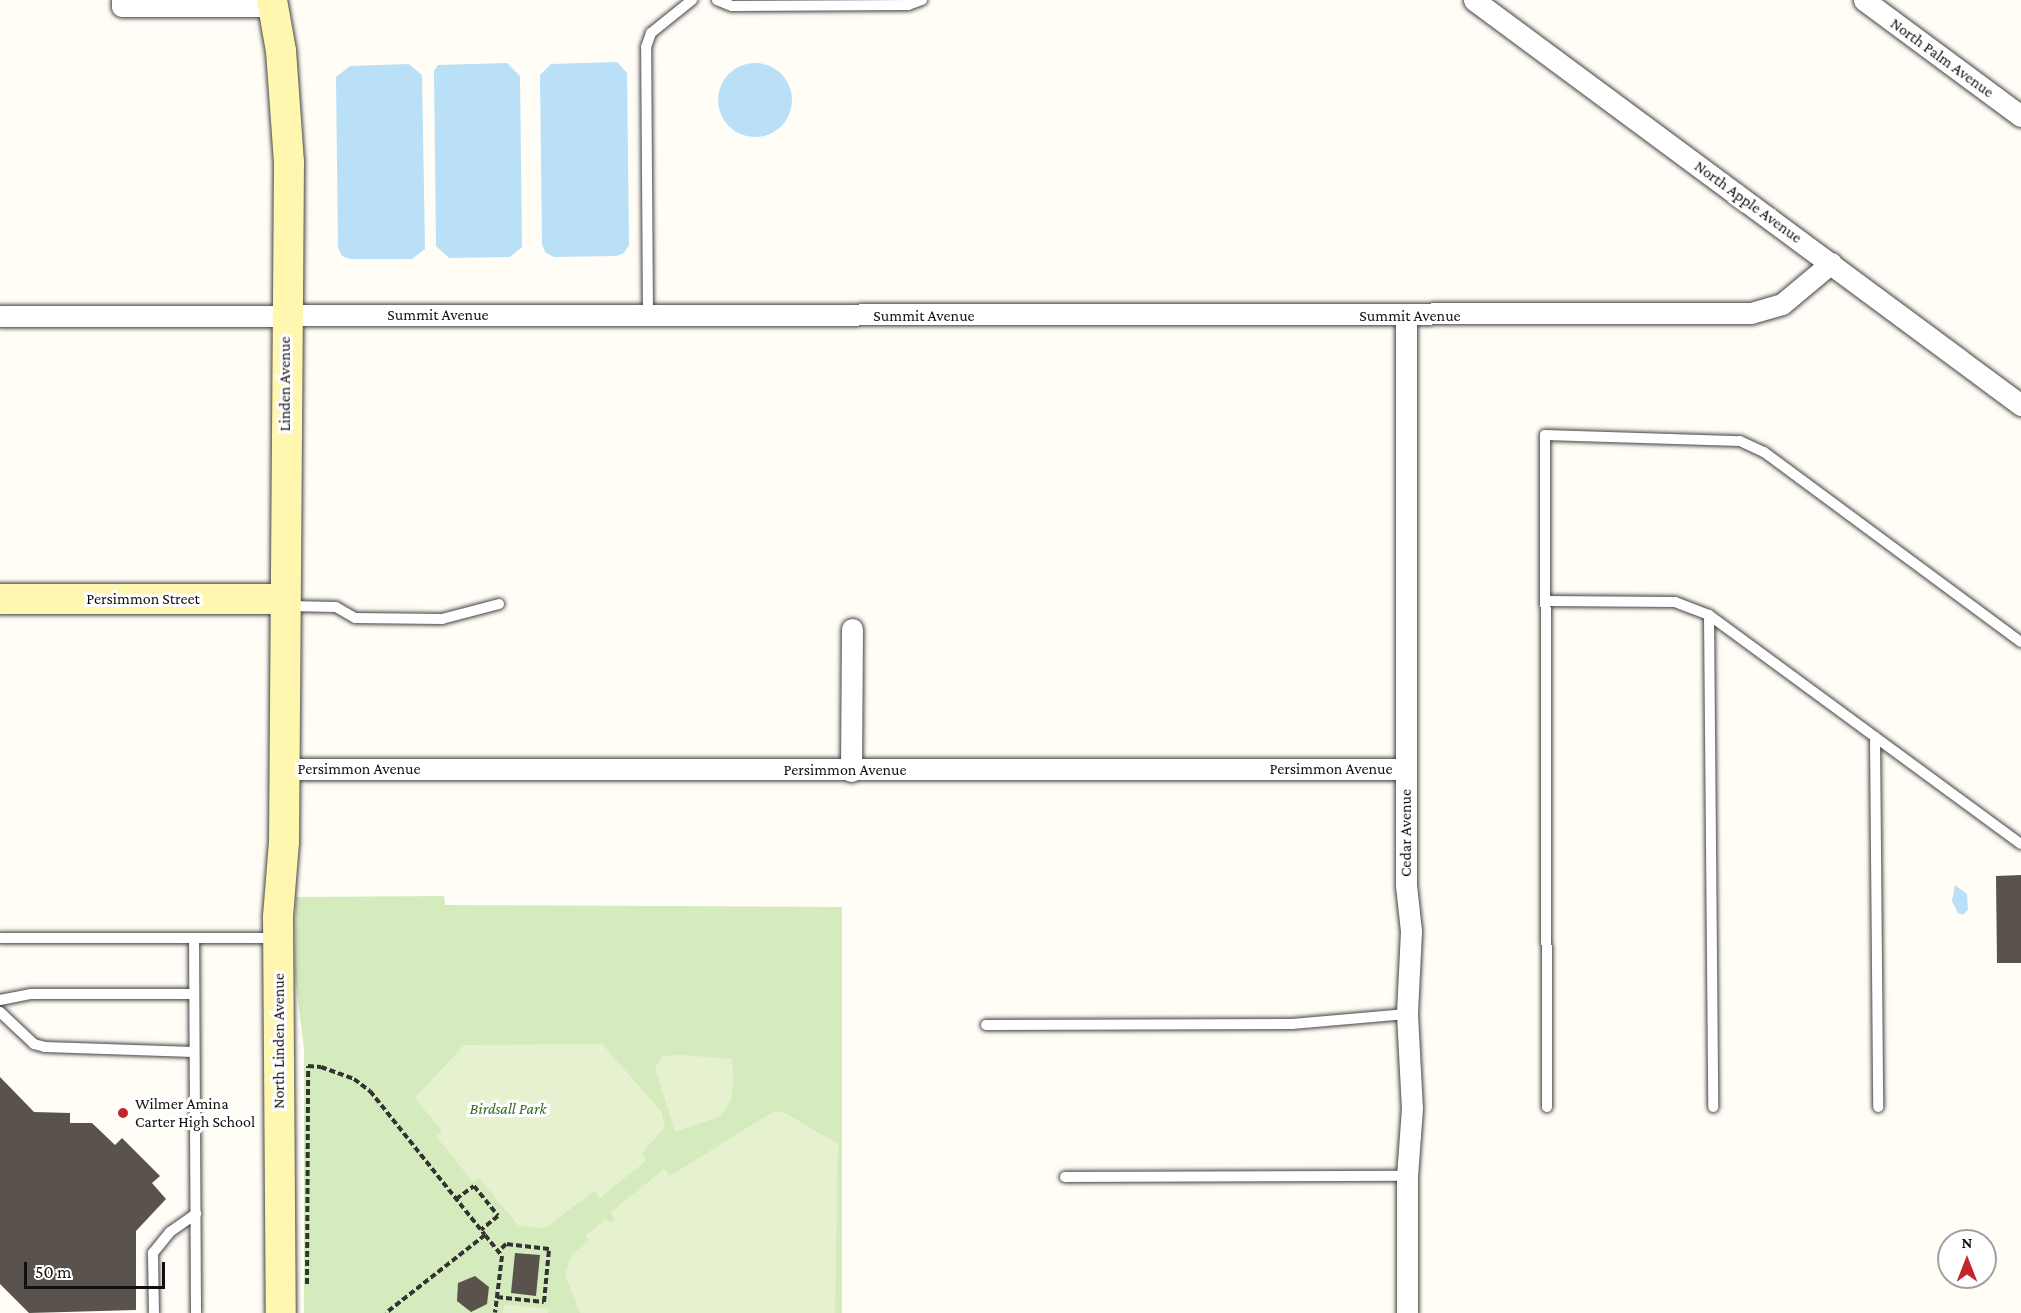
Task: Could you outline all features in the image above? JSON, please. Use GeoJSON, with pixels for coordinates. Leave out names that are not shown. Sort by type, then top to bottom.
{"type":"FeatureCollection","features":[{"type":"Feature","properties":{"kind":"street","name":"North Apple Avenue"},"geometry":{"type":"LineString","coordinates":[[1474,0],[2021,405]]}},
{"type":"Feature","properties":{"kind":"street","name":"North Palm Avenue"},"geometry":{"type":"LineString","coordinates":[[1863,0],[2021,116]]}},
{"type":"Feature","properties":{"kind":"street"},"geometry":{"type":"LineString","coordinates":[[122,3],[272,3]]}},
{"type":"Feature","properties":{"kind":"street","name":"Linden Avenue"},"geometry":{"type":"LineString","coordinates":[[272,3],[281,51],[289,162],[286,315],[285,768]]}},
{"type":"Feature","properties":{"kind":"street","name":"Summit Avenue"},"geometry":{"type":"LineString","coordinates":[[0,316],[1406,316],[1751,313],[1782,304],[1831,263]]}},
{"type":"Feature","properties":{"kind":"street","name":"Cedar Avenue"},"geometry":{"type":"LineString","coordinates":[[1406,316],[1406,885],[1411,931],[1407,1014],[1412,1107],[1407,1176],[1407,1313]]}},
{"type":"Feature","properties":{"kind":"street","name":"Persimmon Street"},"geometry":{"type":"LineString","coordinates":[[0,599],[285,603]]}},
{"type":"Feature","properties":{"kind":"street"},"geometry":{"type":"LineString","coordinates":[[851,771],[852,629]]}},
{"type":"Feature","properties":{"kind":"street","name":"Persimmon Avenue"},"geometry":{"type":"LineString","coordinates":[[285,768],[851,771],[1406,768]]}},
{"type":"Feature","properties":{"kind":"street","name":"North Linden Avenue"},"geometry":{"type":"LineString","coordinates":[[281,1313],[278,939],[285,768]]}},
{"type":"Feature","properties":{"kind":"lane"},"geometry":{"type":"LineString","coordinates":[[648,315],[646,47],[651,33],[692,0]]}},
{"type":"Feature","properties":{"kind":"lane"},"geometry":{"type":"LineString","coordinates":[[717,0],[732,6],[756,6],[908,5],[922,0]]}},
{"type":"Feature","properties":{"kind":"lane"},"geometry":{"type":"LineString","coordinates":[[1547,1107],[1545,435],[1714,437],[1740,441],[1764,452],[2021,642]]}},
{"type":"Feature","properties":{"kind":"lane"},"geometry":{"type":"LineString","coordinates":[[1546,601],[1675,602],[1709,615],[2021,844]]}},
{"type":"Feature","properties":{"kind":"lane"},"geometry":{"type":"LineString","coordinates":[[285,603],[336,607],[355,618],[442,619],[500,604]]}},
{"type":"Feature","properties":{"kind":"lane"},"geometry":{"type":"LineString","coordinates":[[1709,615],[1713,1107]]}},
{"type":"Feature","properties":{"kind":"lane"},"geometry":{"type":"LineString","coordinates":[[1875,737],[1878,1107]]}},
{"type":"Feature","properties":{"kind":"lane"},"geometry":{"type":"LineString","coordinates":[[0,938],[278,939]]}},
{"type":"Feature","properties":{"kind":"lane"},"geometry":{"type":"LineString","coordinates":[[194,938],[196,1313]]}},
{"type":"Feature","properties":{"kind":"lane"},"geometry":{"type":"LineString","coordinates":[[0,1000],[31,994],[194,994]]}},
{"type":"Feature","properties":{"kind":"lane"},"geometry":{"type":"LineString","coordinates":[[0,1012],[34,1044],[45,1047],[195,1052]]}},
{"type":"Feature","properties":{"kind":"lane"},"geometry":{"type":"LineString","coordinates":[[986,1025],[1292,1024],[1407,1014]]}},
{"type":"Feature","properties":{"kind":"lane"},"geometry":{"type":"LineString","coordinates":[[1065,1177],[1407,1176]]}},
{"type":"Feature","properties":{"kind":"lane"},"geometry":{"type":"LineString","coordinates":[[154,1313],[153,1253],[170,1232],[196,1214]]}},
{"type":"Feature","properties":{"kind":"path"},"geometry":{"type":"LineString","coordinates":[[307,1288],[308,1066],[331,1068],[362,1083],[502,1256],[495,1313]]}},
{"type":"Feature","properties":{"kind":"path"},"geometry":{"type":"LineString","coordinates":[[456,1199],[474,1186],[498,1216],[480,1230]]}},
{"type":"Feature","properties":{"kind":"path"},"geometry":{"type":"LineString","coordinates":[[386,1313],[485,1235]]}},
{"type":"Feature","properties":{"kind":"path"},"geometry":{"type":"LineString","coordinates":[[497,1297],[544,1302],[549,1249],[506,1244],[498,1252]]}},
{"type":"Feature","properties":{"kind":"green space","name":"Birdsall Park"},"geometry":{"type":"Polygon","coordinates":[[[444,896],[445,905],[842,907],[842,1313],[304,1313],[304,1049],[295,976],[296,897],[444,896]]]}},
{"type":"Feature","properties":{"kind":"green space"},"geometry":{"type":"Polygon","coordinates":[[[602,1044],[661,1111],[665,1127],[642,1153],[647,1160],[600,1198],[594,1191],[545,1228],[519,1226],[479,1178],[472,1181],[436,1136],[442,1131],[415,1098],[464,1045],[602,1044]]]}},
{"type":"Feature","properties":{"kind":"green space"},"geometry":{"type":"Polygon","coordinates":[[[663,1056],[732,1059],[733,1081],[731,1100],[721,1116],[675,1132],[655,1067],[663,1056]]]}},
{"type":"Feature","properties":{"kind":"green space"},"geometry":{"type":"Polygon","coordinates":[[[774,1111],[785,1113],[838,1144],[835,1313],[580,1313],[565,1275],[571,1256],[589,1240],[585,1236],[606,1219],[610,1223],[614,1219],[611,1212],[664,1169],[670,1176],[774,1111]]]}},
{"type":"Feature","properties":{"kind":"green space"},"geometry":{"type":"Polygon","coordinates":[[[504,1305],[549,1309],[548,1313],[503,1313],[504,1305]]]}},
{"type":"Feature","properties":{"kind":"water"},"geometry":{"type":"Polygon","coordinates":[[[617,62],[627,73],[629,245],[624,253],[616,256],[554,257],[545,252],[542,244],[540,75],[551,64],[617,62]]]}},
{"type":"Feature","properties":{"kind":"water"},"geometry":{"type":"Polygon","coordinates":[[[507,63],[520,76],[522,247],[510,257],[449,258],[436,246],[434,71],[438,65],[507,63]]]}},
{"type":"Feature","properties":{"kind":"water"},"geometry":{"type":"Polygon","coordinates":[[[755,63],[769,66],[781,74],[789,86],[792,100],[789,114],[781,126],[769,134],[755,137],[741,134],[729,126],[721,114],[718,100],[721,86],[729,74],[741,66],[755,63]]]}},
{"type":"Feature","properties":{"kind":"water"},"geometry":{"type":"Polygon","coordinates":[[[409,64],[422,75],[425,249],[412,259],[350,259],[342,256],[338,248],[336,77],[350,66],[409,64]]]}},
{"type":"Feature","properties":{"kind":"water"},"geometry":{"type":"Polygon","coordinates":[[[1955,885],[1967,894],[1968,910],[1963,915],[1958,913],[1952,901],[1955,885]]]}},
{"type":"Feature","properties":{"kind":"building"},"geometry":{"type":"Polygon","coordinates":[[[2021,875],[2021,963],[1997,963],[1996,876],[2021,875]]]}},
{"type":"Feature","properties":{"kind":"building"},"geometry":{"type":"Polygon","coordinates":[[[0,1077],[34,1112],[70,1113],[70,1123],[92,1123],[115,1145],[122,1138],[160,1176],[152,1183],[166,1199],[136,1231],[136,1310],[29,1313],[0,1284],[0,1077]]]}},
{"type":"Feature","properties":{"kind":"building"},"geometry":{"type":"Polygon","coordinates":[[[515,1253],[540,1255],[536,1296],[511,1293],[515,1253]]]}},
{"type":"Feature","properties":{"kind":"building"},"geometry":{"type":"Polygon","coordinates":[[[475,1276],[489,1287],[487,1304],[471,1312],[457,1301],[458,1283],[475,1276]]]}},
{"type":"Feature","properties":{"kind":"place","name":"Wilmer Amina Carter High School"},"geometry":{"type":"Point","coordinates":[123,1113]}}]}
